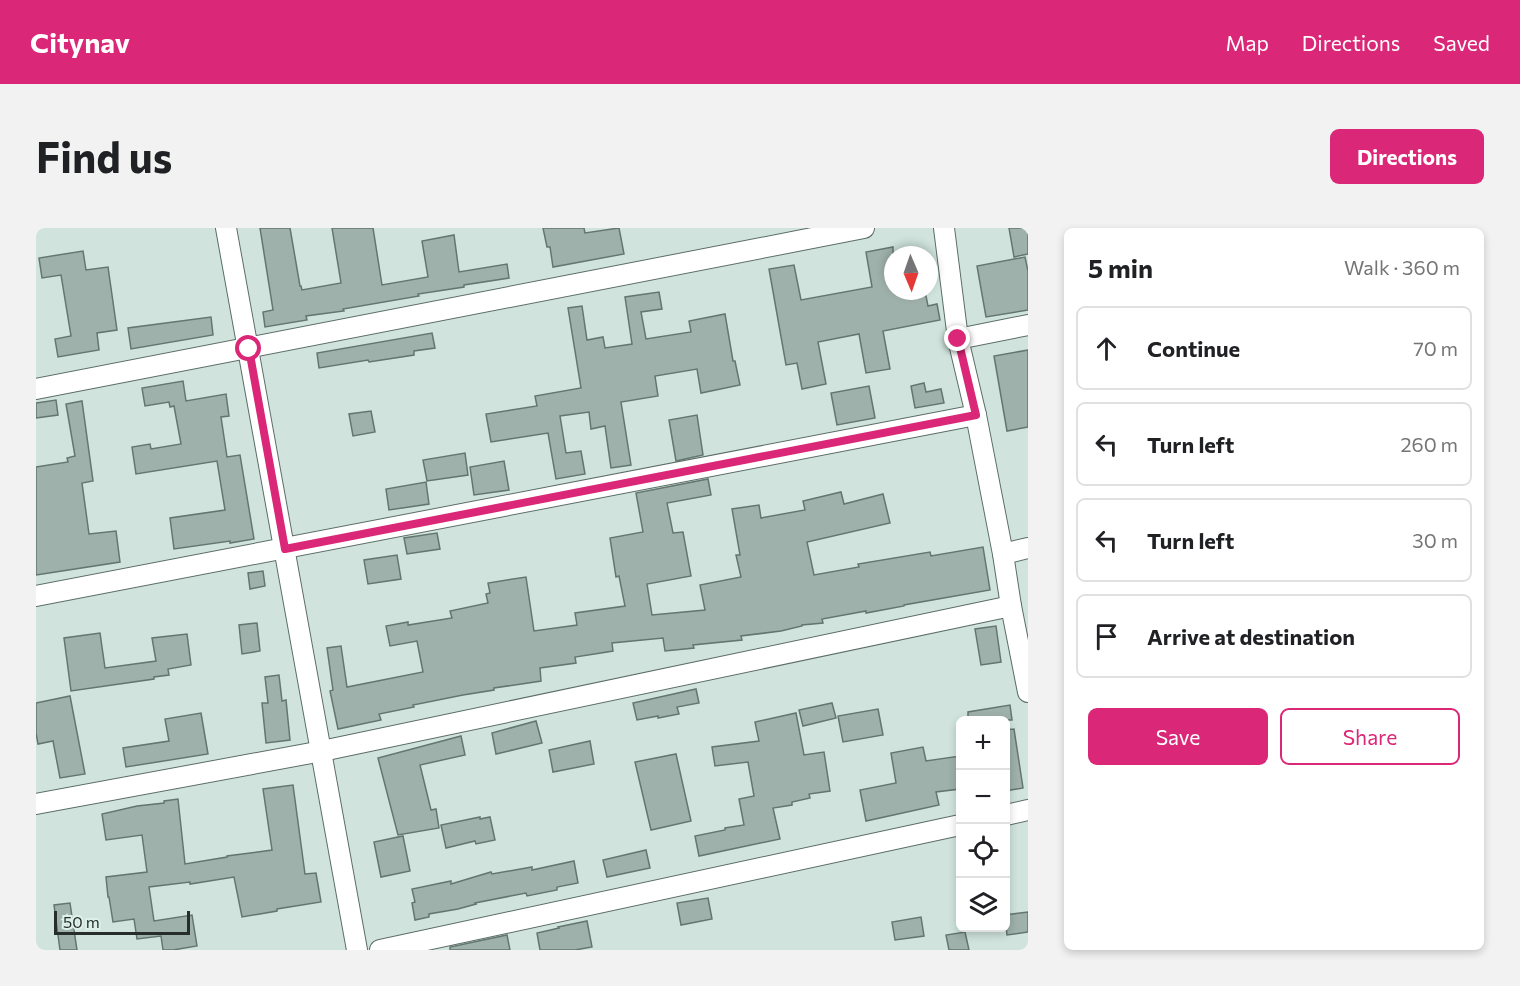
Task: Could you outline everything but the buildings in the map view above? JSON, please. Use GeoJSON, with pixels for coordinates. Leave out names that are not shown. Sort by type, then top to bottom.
{"type":"FeatureCollection","features":[{"type":"Feature","properties":{"kind":"street"},"geometry":{"type":"LineString","coordinates":[[226,228],[357,950]]}},
{"type":"Feature","properties":{"kind":"street"},"geometry":{"type":"LineString","coordinates":[[36,389],[864,228]]}},
{"type":"Feature","properties":{"kind":"street"},"geometry":{"type":"LineString","coordinates":[[944,228],[958,339],[976,415],[1028,692]]}},
{"type":"Feature","properties":{"kind":"street"},"geometry":{"type":"LineString","coordinates":[[958,339],[1028,326]]}},
{"type":"Feature","properties":{"kind":"street"},"geometry":{"type":"LineString","coordinates":[[36,596],[976,415]]}},
{"type":"Feature","properties":{"kind":"street"},"geometry":{"type":"LineString","coordinates":[[1003,554],[1028,548]]}},
{"type":"Feature","properties":{"kind":"street"},"geometry":{"type":"LineString","coordinates":[[36,804],[322,751],[1011,606]]}},
{"type":"Feature","properties":{"kind":"street"},"geometry":{"type":"LineString","coordinates":[[1010,814],[1028,810]]}},
{"type":"Feature","properties":{"kind":"street"},"geometry":{"type":"LineString","coordinates":[[380,950],[956,826]]}},
{"type":"Feature","properties":{"kind":"route"},"geometry":{"type":"LineString","coordinates":[[249,349],[285,549],[976,415],[958,339]]}}]}
